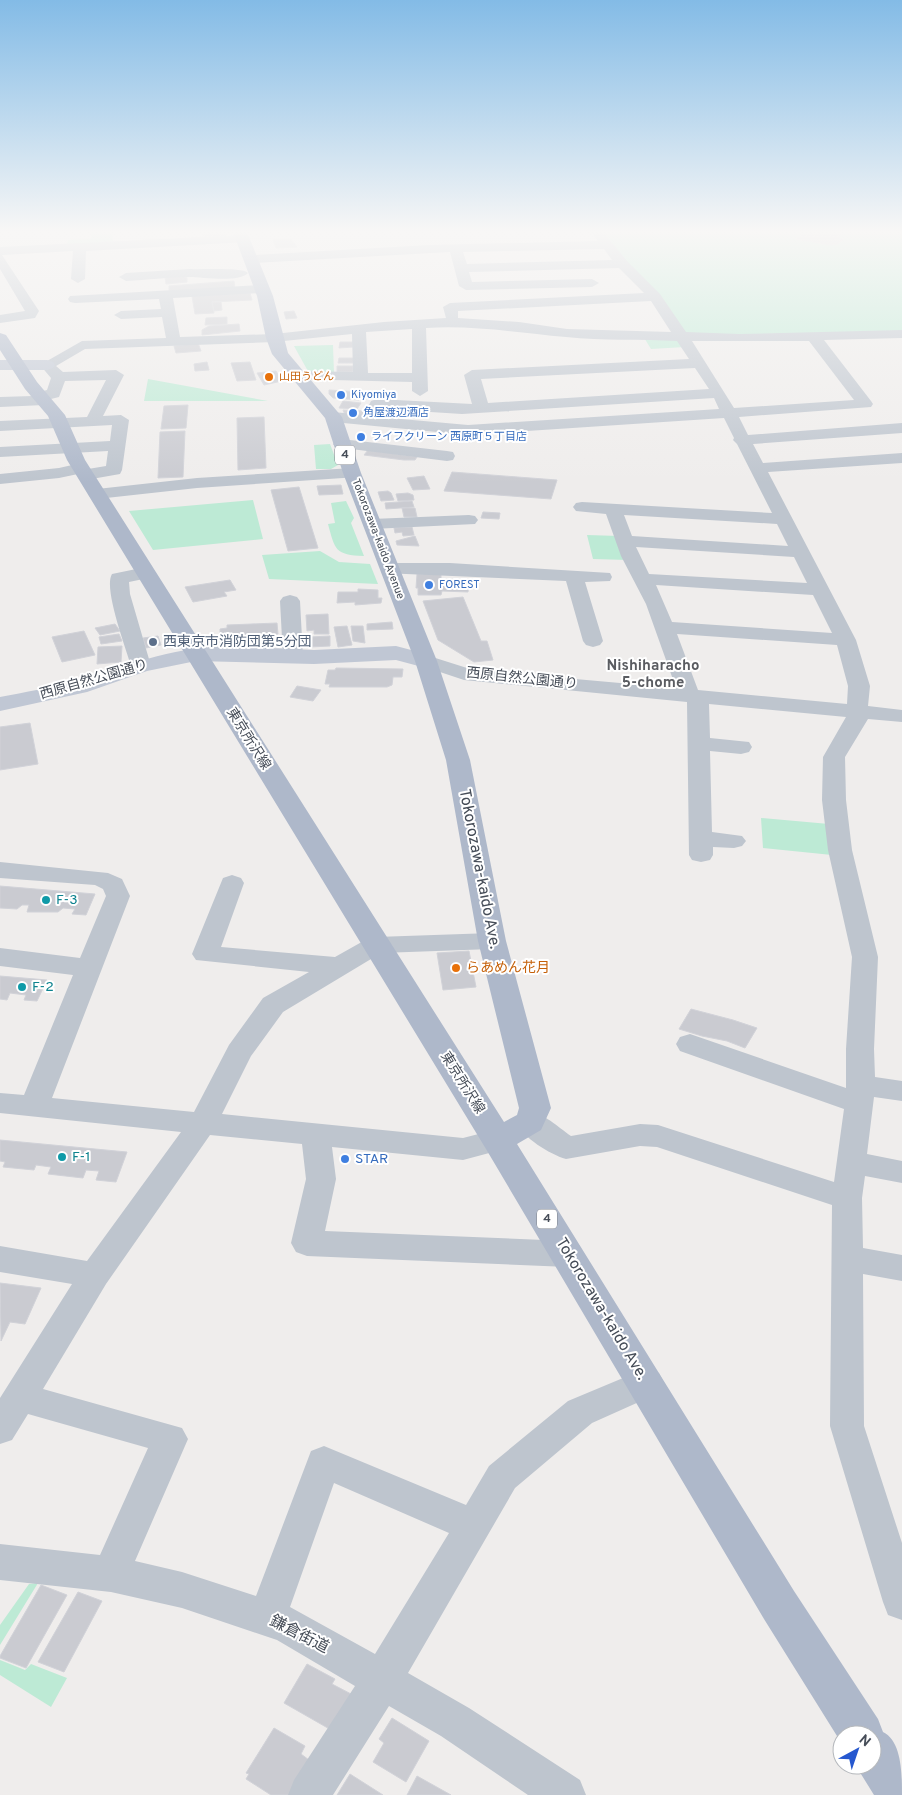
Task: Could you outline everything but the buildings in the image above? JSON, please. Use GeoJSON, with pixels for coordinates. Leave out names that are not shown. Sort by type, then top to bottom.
{"type":"FeatureCollection","features":[{"type":"Feature","properties":{"kind":"main road","name":"Tokorozawa-kaido Avenue"},"geometry":{"type":"LineString","coordinates":[[268,316],[280,354],[333,417],[352,473],[426,661]]}},
{"type":"Feature","properties":{"kind":"main road","name":"東京所沢線"},"geometry":{"type":"LineString","coordinates":[[0,338],[9,365],[42,398],[61,423],[70,449],[83,472],[498,1140]]}},
{"type":"Feature","properties":{"kind":"main road","name":"Tokorozawa-kaido Ave."},"geometry":{"type":"LineString","coordinates":[[426,661],[458,760],[492,941],[532,1091],[535,1108],[530,1122]]}},
{"type":"Feature","properties":{"kind":"main road"},"geometry":{"type":"LineString","coordinates":[[498,1140],[530,1122]]}},
{"type":"Feature","properties":{"kind":"main road","name":"Tokorozawa-kaido Ave."},"geometry":{"type":"LineString","coordinates":[[498,1140],[647,1383],[779,1605],[856,1725]]}},
{"type":"Feature","properties":{"kind":"main road"},"geometry":{"type":"LineString","coordinates":[[882,1766],[900,1795]]}},
{"type":"Feature","properties":{"kind":"street"},"geometry":{"type":"LineString","coordinates":[[0,319],[24,316]]}},
{"type":"Feature","properties":{"kind":"street"},"geometry":{"type":"LineString","coordinates":[[169,316],[174,342]]}},
{"type":"Feature","properties":{"kind":"street"},"geometry":{"type":"LineString","coordinates":[[452,316],[453,322]]}},
{"type":"Feature","properties":{"kind":"street"},"geometry":{"type":"LineString","coordinates":[[667,316],[700,363],[731,414],[741,440],[822,590],[846,640],[859,686],[857,720],[834,757],[834,800],[840,850],[865,957],[860,1049],[860,1094],[847,1198],[847,1426],[902,1602]]}},
{"type":"Feature","properties":{"kind":"street"},"geometry":{"type":"LineString","coordinates":[[580,318],[590,333]]}},
{"type":"Feature","properties":{"kind":"street"},"geometry":{"type":"LineString","coordinates":[[9,365],[47,365],[82,345],[274,338],[453,322],[590,333],[739,338],[902,334]]}},
{"type":"Feature","properties":{"kind":"street"},"geometry":{"type":"LineString","coordinates":[[298,376],[361,377],[420,385],[419,325]]}},
{"type":"Feature","properties":{"kind":"street"},"geometry":{"type":"LineString","coordinates":[[360,329],[361,377]]}},
{"type":"Feature","properties":{"kind":"street"},"geometry":{"type":"LineString","coordinates":[[333,417],[468,430],[865,404],[812,336]]}},
{"type":"Feature","properties":{"kind":"street"},"geometry":{"type":"LineString","coordinates":[[481,408],[472,375],[700,363]]}},
{"type":"Feature","properties":{"kind":"street"},"geometry":{"type":"LineString","coordinates":[[47,365],[59,377],[116,375],[93,422]]}},
{"type":"Feature","properties":{"kind":"street"},"geometry":{"type":"LineString","coordinates":[[0,402],[42,398],[54,394],[59,377]]}},
{"type":"Feature","properties":{"kind":"street"},"geometry":{"type":"LineString","coordinates":[[370,420],[377,404],[481,408],[719,393]]}},
{"type":"Feature","properties":{"kind":"street"},"geometry":{"type":"LineString","coordinates":[[0,426],[121,420],[114,470],[0,479]]}},
{"type":"Feature","properties":{"kind":"street"},"geometry":{"type":"LineString","coordinates":[[741,440],[902,428]]}},
{"type":"Feature","properties":{"kind":"street"},"geometry":{"type":"LineString","coordinates":[[342,444],[447,456]]}},
{"type":"Feature","properties":{"kind":"street"},"geometry":{"type":"LineString","coordinates":[[0,452],[117,446]]}},
{"type":"Feature","properties":{"kind":"street"},"geometry":{"type":"LineString","coordinates":[[757,468],[902,458]]}},
{"type":"Feature","properties":{"kind":"street"},"geometry":{"type":"LineString","coordinates":[[97,494],[197,483],[352,473]]}},
{"type":"Feature","properties":{"kind":"street"},"geometry":{"type":"LineString","coordinates":[[582,507],[784,519]]}},
{"type":"Feature","properties":{"kind":"street"},"geometry":{"type":"LineString","coordinates":[[613,509],[624,541],[656,604],[688,689],[693,695],[699,744],[701,847],[734,841]]}},
{"type":"Feature","properties":{"kind":"street"},"geometry":{"type":"LineString","coordinates":[[372,524],[468,520]]}},
{"type":"Feature","properties":{"kind":"street"},"geometry":{"type":"LineString","coordinates":[[624,541],[802,552]]}},
{"type":"Feature","properties":{"kind":"street"},"geometry":{"type":"LineString","coordinates":[[390,569],[450,569],[604,578]]}},
{"type":"Feature","properties":{"kind":"street"},"geometry":{"type":"LineString","coordinates":[[141,666],[120,594],[119,578],[146,573]]}},
{"type":"Feature","properties":{"kind":"street"},"geometry":{"type":"LineString","coordinates":[[574,576],[576,611],[593,641]]}},
{"type":"Feature","properties":{"kind":"street"},"geometry":{"type":"LineString","coordinates":[[643,579],[822,590]]}},
{"type":"Feature","properties":{"kind":"street"},"geometry":{"type":"LineString","coordinates":[[290,601],[293,657]]}},
{"type":"Feature","properties":{"kind":"street"},"geometry":{"type":"LineString","coordinates":[[664,627],[846,640]]}},
{"type":"Feature","properties":{"kind":"street","name":"西原自然公園通り"},"geometry":{"type":"LineString","coordinates":[[0,704],[79,687],[141,666],[196,654],[223,653],[293,657],[396,653],[471,675],[902,716]]}},
{"type":"Feature","properties":{"kind":"street"},"geometry":{"type":"LineString","coordinates":[[699,744],[741,747]]}},
{"type":"Feature","properties":{"kind":"street"},"geometry":{"type":"LineString","coordinates":[[0,870],[99,878],[113,884],[118,896],[34,1106]]}},
{"type":"Feature","properties":{"kind":"street"},"geometry":{"type":"LineString","coordinates":[[232,883],[205,954],[337,966]]}},
{"type":"Feature","properties":{"kind":"street"},"geometry":{"type":"LineString","coordinates":[[111,1574],[170,1439],[6,1418],[95,1275],[202,1124],[239,1052],[273,1005],[376,945],[492,941]]}},
{"type":"Feature","properties":{"kind":"street"},"geometry":{"type":"LineString","coordinates":[[0,957],[88,968]]}},
{"type":"Feature","properties":{"kind":"street"},"geometry":{"type":"LineString","coordinates":[[690,1044],[860,1094],[902,1091]]}},
{"type":"Feature","properties":{"kind":"street"},"geometry":{"type":"LineString","coordinates":[[0,1103],[463,1149],[498,1140]]}},
{"type":"Feature","properties":{"kind":"street"},"geometry":{"type":"LineString","coordinates":[[530,1122],[566,1148],[640,1135],[658,1136],[847,1198]]}},
{"type":"Feature","properties":{"kind":"street"},"geometry":{"type":"LineString","coordinates":[[316,1134],[320,1179],[307,1243],[568,1254]]}},
{"type":"Feature","properties":{"kind":"street"},"geometry":{"type":"LineString","coordinates":[[852,1162],[902,1172]]}},
{"type":"Feature","properties":{"kind":"street"},"geometry":{"type":"LineString","coordinates":[[847,1258],[902,1268]]}},
{"type":"Feature","properties":{"kind":"street"},"geometry":{"type":"LineString","coordinates":[[0,1259],[95,1275]]}},
{"type":"Feature","properties":{"kind":"street"},"geometry":{"type":"LineString","coordinates":[[309,1795],[382,1680],[502,1476],[580,1412],[647,1383]]}},
{"type":"Feature","properties":{"kind":"street"},"geometry":{"type":"LineString","coordinates":[[267,1618],[324,1462],[472,1525]]}},
{"type":"Feature","properties":{"kind":"street","name":"鎌倉街道"},"geometry":{"type":"LineString","coordinates":[[0,1562],[111,1574],[182,1590],[287,1625],[455,1722],[565,1795]]}},
{"type":"Feature","properties":{"kind":"green space"},"geometry":{"type":"Polygon","coordinates":[[[669,316],[902,316],[902,332],[684,335],[669,316]]]}},
{"type":"Feature","properties":{"kind":"green space"},"geometry":{"type":"Polygon","coordinates":[[[643,336],[677,337],[685,347],[651,349],[643,336]]]}},
{"type":"Feature","properties":{"kind":"green space"},"geometry":{"type":"Polygon","coordinates":[[[333,345],[334,373],[309,373],[294,346],[333,345]]]}},
{"type":"Feature","properties":{"kind":"green space"},"geometry":{"type":"Polygon","coordinates":[[[148,379],[268,401],[144,401],[148,379]]]}},
{"type":"Feature","properties":{"kind":"green space"},"geometry":{"type":"Polygon","coordinates":[[[330,444],[338,465],[331,469],[316,469],[314,445],[330,444]]]}},
{"type":"Feature","properties":{"kind":"green space"},"geometry":{"type":"Polygon","coordinates":[[[253,500],[263,539],[153,550],[129,511],[253,500]]]}},
{"type":"Feature","properties":{"kind":"green space"},"geometry":{"type":"Polygon","coordinates":[[[346,501],[354,518],[351,523],[364,556],[342,552],[332,540],[328,524],[335,523],[331,503],[346,501]]]}},
{"type":"Feature","properties":{"kind":"green space"},"geometry":{"type":"Polygon","coordinates":[[[587,535],[619,536],[628,560],[593,559],[587,535]]]}},
{"type":"Feature","properties":{"kind":"green space"},"geometry":{"type":"Polygon","coordinates":[[[320,551],[339,562],[370,564],[378,584],[269,579],[262,555],[320,551]]]}},
{"type":"Feature","properties":{"kind":"green space"},"geometry":{"type":"Polygon","coordinates":[[[761,818],[829,824],[832,855],[763,848],[761,818]]]}},
{"type":"Feature","properties":{"kind":"green space"},"geometry":{"type":"Polygon","coordinates":[[[38,1583],[0,1645],[0,1625],[29,1584],[38,1583]]]}},
{"type":"Feature","properties":{"kind":"green space"},"geometry":{"type":"Polygon","coordinates":[[[0,1660],[25,1670],[31,1664],[67,1678],[51,1707],[0,1675],[0,1660]]]}},
{"type":"Feature","properties":{"kind":"place","name":"山田うどん"},"geometry":{"type":"Point","coordinates":[269,377]}},
{"type":"Feature","properties":{"kind":"place","name":"Kiyomiya"},"geometry":{"type":"Point","coordinates":[341,395]}},
{"type":"Feature","properties":{"kind":"place","name":"角屋渡辺酒店"},"geometry":{"type":"Point","coordinates":[353,413]}},
{"type":"Feature","properties":{"kind":"place","name":"ライフクリーン 西原町５丁目店"},"geometry":{"type":"Point","coordinates":[361,437]}},
{"type":"Feature","properties":{"kind":"place","name":"FOREST"},"geometry":{"type":"Point","coordinates":[429,585]}},
{"type":"Feature","properties":{"kind":"place","name":"西東京市消防団第5分団"},"geometry":{"type":"Point","coordinates":[153,642]}},
{"type":"Feature","properties":{"kind":"place","name":"F-3"},"geometry":{"type":"Point","coordinates":[46,900]}},
{"type":"Feature","properties":{"kind":"place","name":"らあめん花月"},"geometry":{"type":"Point","coordinates":[456,968]}},
{"type":"Feature","properties":{"kind":"place","name":"F-2"},"geometry":{"type":"Point","coordinates":[22,987]}},
{"type":"Feature","properties":{"kind":"place","name":"F-1"},"geometry":{"type":"Point","coordinates":[62,1157]}},
{"type":"Feature","properties":{"kind":"place","name":"STAR"},"geometry":{"type":"Point","coordinates":[345,1159]}},
{"type":"Feature","properties":{"kind":"district","name":"Nishiharacho 5-chome"},"geometry":{"type":"Point","coordinates":[653,674]}}]}
